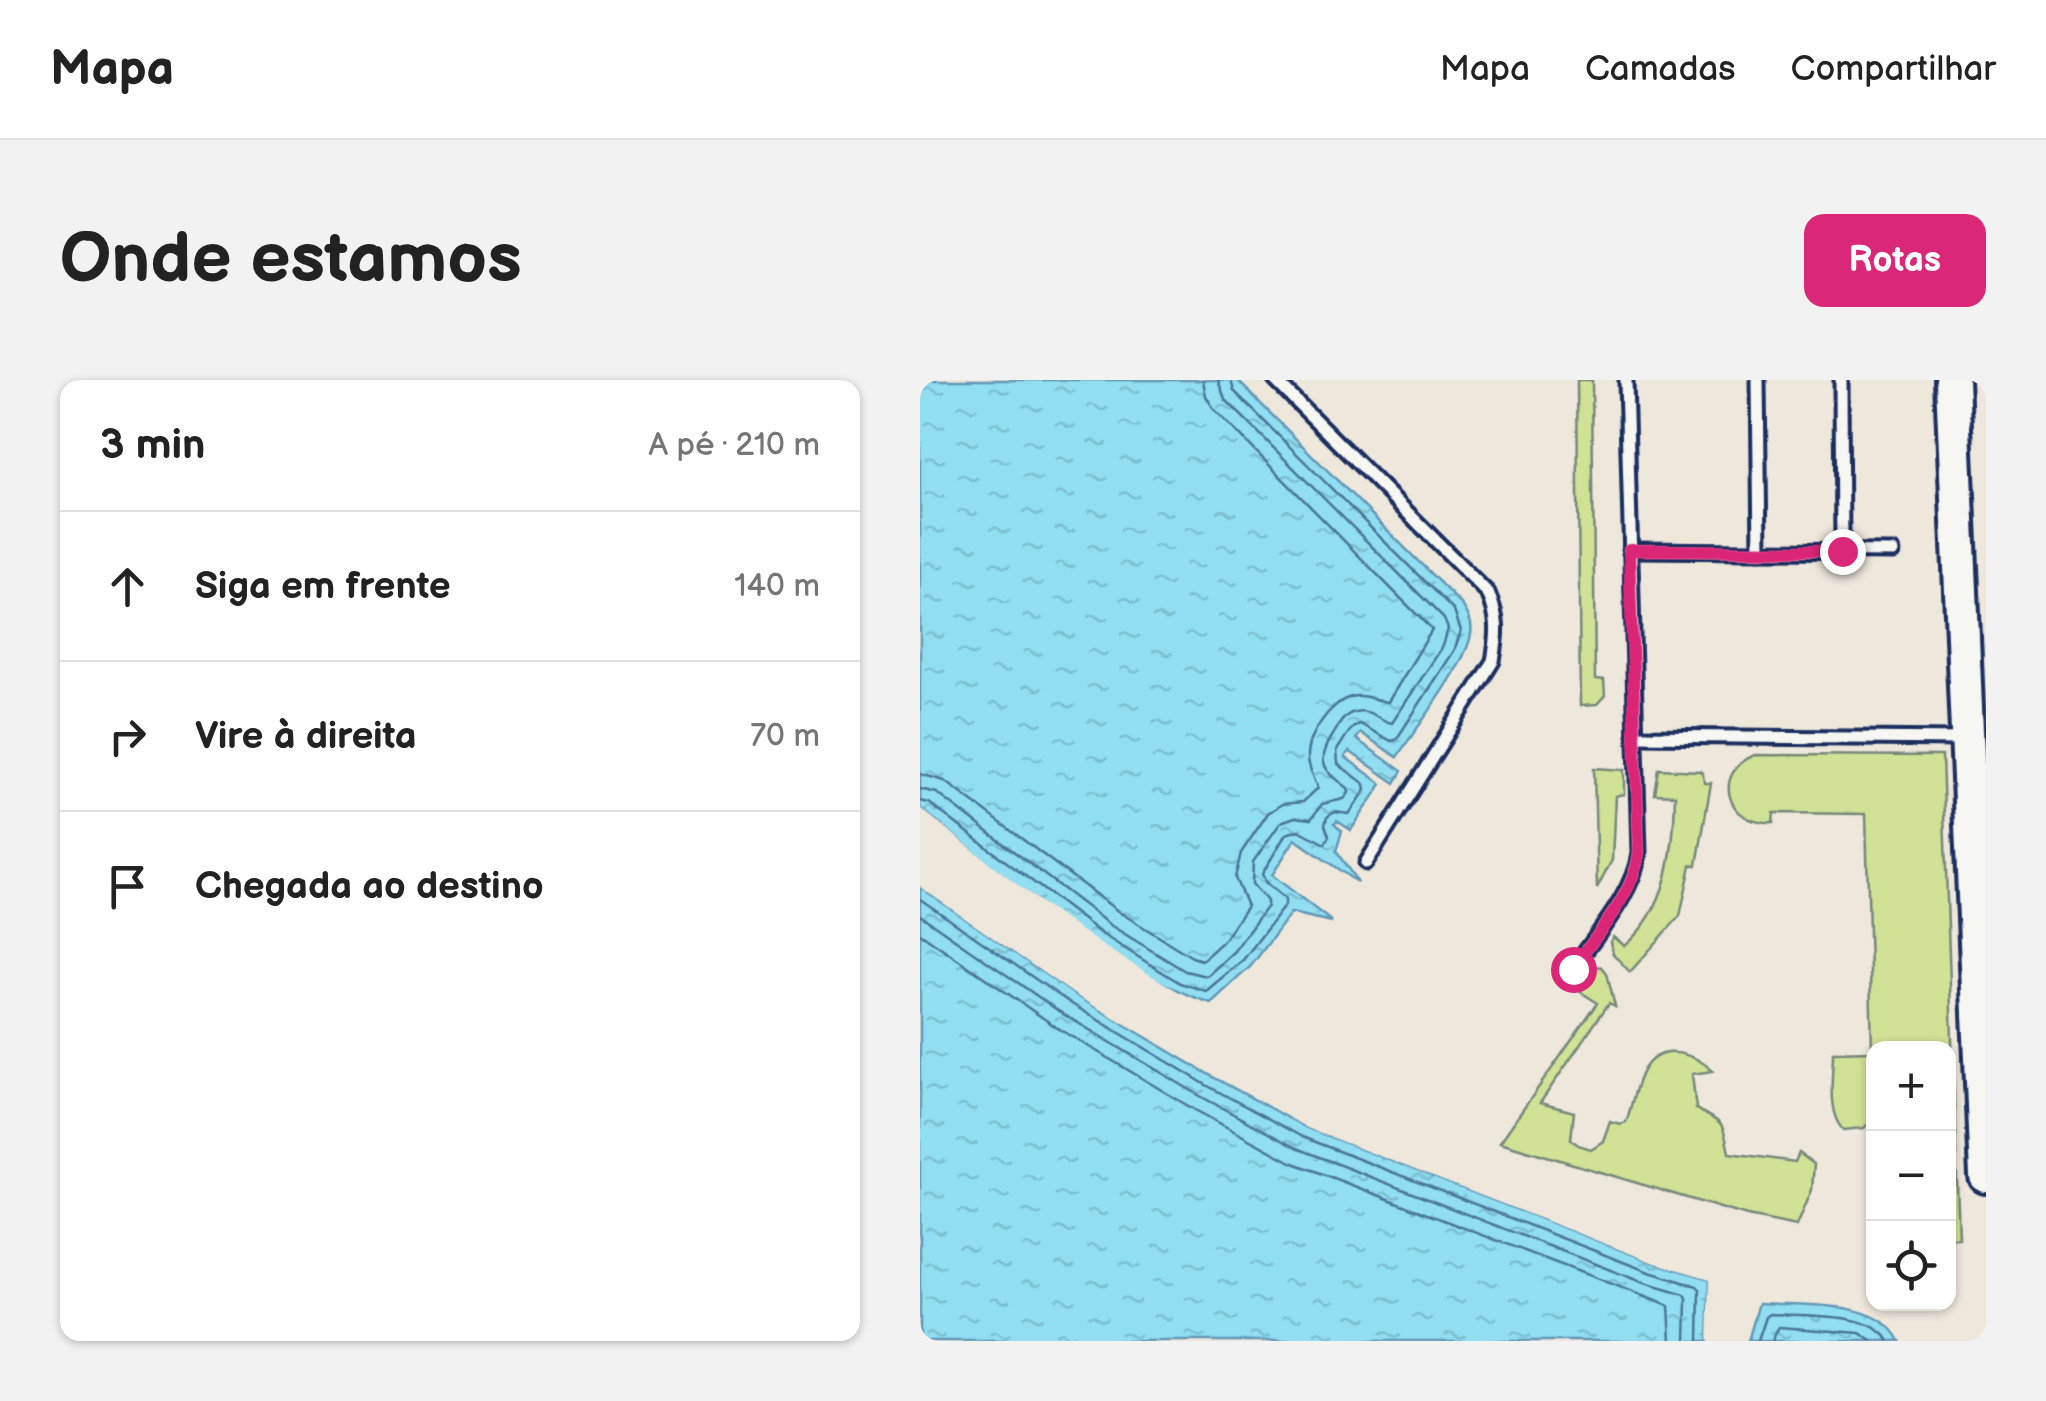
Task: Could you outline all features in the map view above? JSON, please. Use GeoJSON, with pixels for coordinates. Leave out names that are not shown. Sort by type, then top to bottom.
{"type":"FeatureCollection","features":[{"type":"Feature","properties":{"kind":"main road"},"geometry":{"type":"LineString","coordinates":[[1952,380],[1986,1176]]}},
{"type":"Feature","properties":{"kind":"lane"},"geometry":{"type":"LineString","coordinates":[[1275,380],[1488,593],[1496,610],[1499,630],[1493,661],[1366,863]]}},
{"type":"Feature","properties":{"kind":"lane"},"geometry":{"type":"LineString","coordinates":[[1573,969],[1637,870],[1626,380]]}},
{"type":"Feature","properties":{"kind":"lane"},"geometry":{"type":"LineString","coordinates":[[1758,380],[1760,550]]}},
{"type":"Feature","properties":{"kind":"lane"},"geometry":{"type":"LineString","coordinates":[[1841,380],[1842,551]]}},
{"type":"Feature","properties":{"kind":"lane"},"geometry":{"type":"LineString","coordinates":[[1629,550],[1892,552]]}},
{"type":"Feature","properties":{"kind":"lane"},"geometry":{"type":"LineString","coordinates":[[1636,736],[1968,739]]}},
{"type":"Feature","properties":{"kind":"green space"},"geometry":{"type":"Polygon","coordinates":[[[1577,380],[1592,380],[1595,680],[1604,681],[1605,696],[1597,705],[1580,706],[1577,380]]]}},
{"type":"Feature","properties":{"kind":"green space"},"geometry":{"type":"Polygon","coordinates":[[[1755,755],[1942,756],[1952,1041],[1872,1041],[1866,814],[1774,813],[1773,823],[1757,822],[1744,816],[1730,797],[1729,785],[1741,763],[1755,755]]]}},
{"type":"Feature","properties":{"kind":"green space"},"geometry":{"type":"Polygon","coordinates":[[[1594,768],[1624,770],[1624,794],[1615,796],[1612,860],[1597,889],[1594,768]]]}},
{"type":"Feature","properties":{"kind":"green space"},"geometry":{"type":"Polygon","coordinates":[[[1659,769],[1700,771],[1704,783],[1711,783],[1697,865],[1691,865],[1680,916],[1630,972],[1613,954],[1610,942],[1613,937],[1624,946],[1639,931],[1660,896],[1666,877],[1675,795],[1655,794],[1659,769]]]}},
{"type":"Feature","properties":{"kind":"green space"},"geometry":{"type":"Polygon","coordinates":[[[1595,966],[1607,973],[1615,1006],[1609,1003],[1540,1103],[1574,1112],[1571,1139],[1591,1149],[1603,1141],[1610,1121],[1626,1122],[1638,1081],[1651,1060],[1678,1053],[1697,1060],[1713,1071],[1692,1074],[1696,1109],[1720,1124],[1729,1153],[1795,1162],[1799,1153],[1814,1164],[1812,1190],[1797,1226],[1747,1216],[1500,1142],[1598,1003],[1576,989],[1595,966]]]}},
{"type":"Feature","properties":{"kind":"green space"},"geometry":{"type":"Polygon","coordinates":[[[1866,1051],[1864,1128],[1843,1130],[1834,1114],[1833,1052],[1866,1051]]]}},
{"type":"Feature","properties":{"kind":"green space"},"geometry":{"type":"Polygon","coordinates":[[[1956,1154],[1959,1239],[1956,1239],[1956,1154]]]}},
{"type":"Feature","properties":{"kind":"water"},"geometry":{"type":"Polygon","coordinates":[[[920,380],[1237,380],[1468,615],[1471,634],[1460,663],[1397,757],[1361,733],[1356,739],[1402,771],[1395,783],[1349,751],[1345,757],[1382,784],[1351,830],[1337,821],[1334,824],[1342,831],[1336,851],[1358,883],[1295,839],[1272,875],[1332,922],[1291,913],[1251,966],[1211,1003],[1135,969],[1097,945],[920,808],[920,380]]]}},
{"type":"Feature","properties":{"kind":"water"},"geometry":{"type":"Polygon","coordinates":[[[920,887],[1075,995],[1307,1128],[1652,1262],[1710,1279],[1708,1341],[920,1341],[920,887]]]}},
{"type":"Feature","properties":{"kind":"water"},"geometry":{"type":"Polygon","coordinates":[[[1759,1303],[1857,1311],[1890,1327],[1900,1341],[1748,1341],[1759,1303]]]}},
{"type":"Feature","properties":{"kind":"pier"},"geometry":{"type":"Polygon","coordinates":[[[920,808],[1045,906],[1199,1004],[1174,996],[1095,948],[921,816],[920,808]]]}},
{"type":"Feature","properties":{"kind":"pier"},"geometry":{"type":"Polygon","coordinates":[[[920,882],[1078,991],[1309,1123],[1654,1258],[1713,1275],[1713,1341],[1708,1341],[1710,1279],[1652,1262],[1307,1128],[1075,995],[920,887],[920,882]]]}},
{"type":"Feature","properties":{"kind":"route"},"geometry":{"type":"LineString","coordinates":[[1573,969],[1637,870],[1629,550],[1842,551]]}}]}
